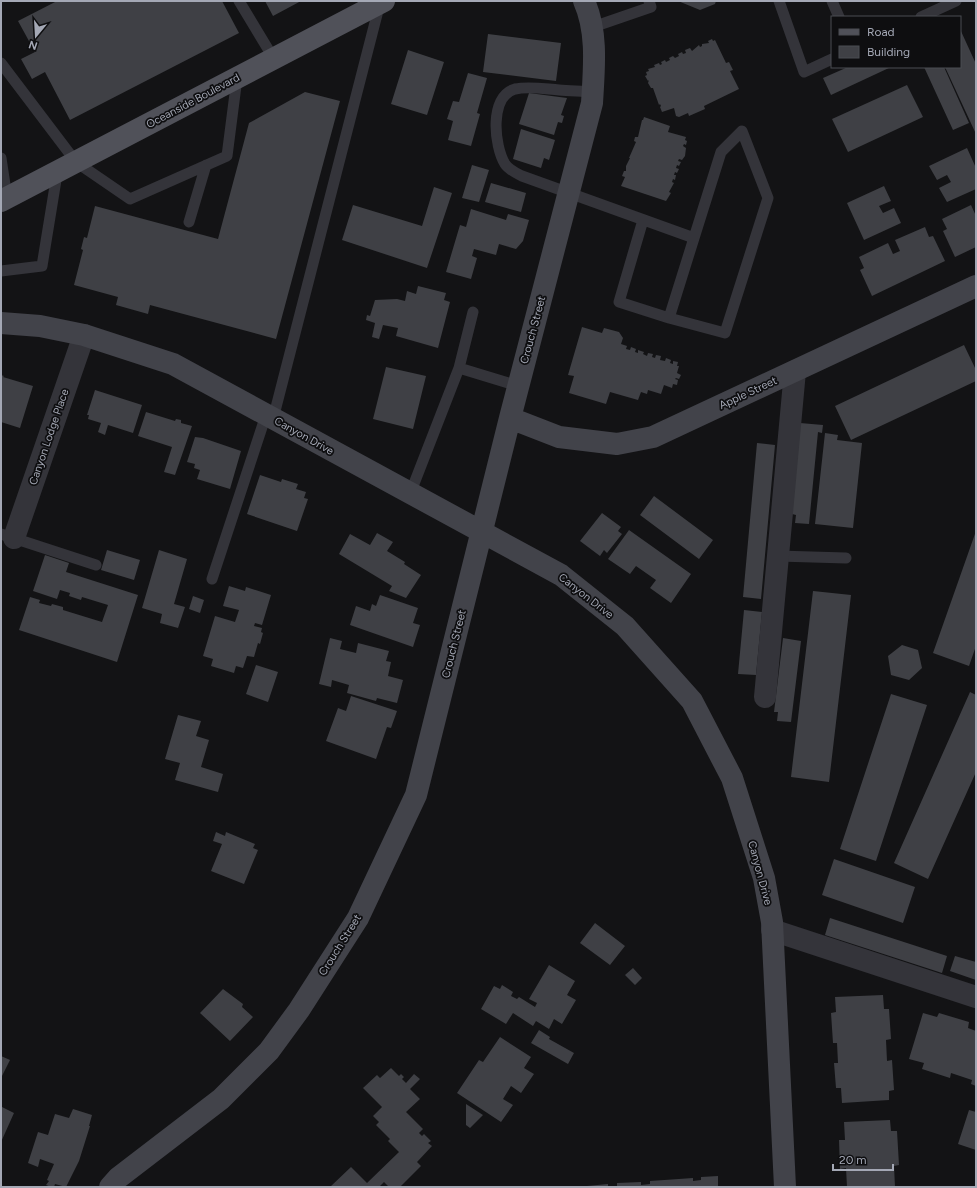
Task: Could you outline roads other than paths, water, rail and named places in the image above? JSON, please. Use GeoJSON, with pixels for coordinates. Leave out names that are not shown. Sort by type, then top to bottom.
{"type":"FeatureCollection","features":[{"type":"Feature","properties":{"kind":"main road","name":"Oceanside Boulevard"},"geometry":{"type":"LineString","coordinates":[[4,200],[57,174],[76,162],[382,2]]}},
{"type":"Feature","properties":{"kind":"street","name":"Crouch Street"},"geometry":{"type":"LineString","coordinates":[[110,1187],[118,1178],[221,1100],[269,1051],[300,1010],[358,918],[416,795],[518,386],[592,103],[595,53],[587,8],[584,1]]}},
{"type":"Feature","properties":{"kind":"street","name":"Apple Street"},"geometry":{"type":"LineString","coordinates":[[510,418],[559,437],[617,444],[653,437],[976,286]]}},
{"type":"Feature","properties":{"kind":"street","name":"Canyon Drive"},"geometry":{"type":"LineString","coordinates":[[1,323],[40,326],[84,335],[173,364],[567,580],[625,626],[692,701],[732,778],[764,878],[772,930],[785,1187]]}},
{"type":"Feature","properties":{"kind":"street","name":"Canyon Lodge Place"},"geometry":{"type":"LineString","coordinates":[[7,536],[84,335]]}},
{"type":"Feature","properties":{"kind":"street"},"geometry":{"type":"LineString","coordinates":[[765,697],[795,371]]}},
{"type":"Feature","properties":{"kind":"street"},"geometry":{"type":"LineString","coordinates":[[772,930],[976,997]]}},
{"type":"Feature","properties":{"kind":"lane"},"geometry":{"type":"LineString","coordinates":[[239,1],[274,59]]}},
{"type":"Feature","properties":{"kind":"lane"},"geometry":{"type":"LineString","coordinates":[[590,28],[651,7],[649,1]]}},
{"type":"Feature","properties":{"kind":"lane"},"geometry":{"type":"LineString","coordinates":[[779,1],[804,72],[831,59]]}},
{"type":"Feature","properties":{"kind":"lane"},"geometry":{"type":"LineString","coordinates":[[832,1],[839,16]]}},
{"type":"Feature","properties":{"kind":"lane"},"geometry":{"type":"LineString","coordinates":[[923,16],[956,1]]}},
{"type":"Feature","properties":{"kind":"lane"},"geometry":{"type":"LineString","coordinates":[[212,579],[269,417],[382,2]]}},
{"type":"Feature","properties":{"kind":"lane"},"geometry":{"type":"LineString","coordinates":[[1,63],[76,162],[130,199],[227,156],[237,78]]}},
{"type":"Feature","properties":{"kind":"lane"},"geometry":{"type":"LineString","coordinates":[[593,92],[535,88],[514,89],[505,97],[498,113],[496,135],[502,157],[508,168],[522,176],[694,238]]}},
{"type":"Feature","properties":{"kind":"lane"},"geometry":{"type":"LineString","coordinates":[[643,220],[619,302],[669,318],[725,334],[768,198],[742,131],[721,152],[669,318]]}},
{"type":"Feature","properties":{"kind":"lane"},"geometry":{"type":"LineString","coordinates":[[1,158],[4,200]]}},
{"type":"Feature","properties":{"kind":"lane"},"geometry":{"type":"LineString","coordinates":[[189,222],[206,165]]}},
{"type":"Feature","properties":{"kind":"lane"},"geometry":{"type":"LineString","coordinates":[[1,271],[42,266],[57,174]]}},
{"type":"Feature","properties":{"kind":"lane"},"geometry":{"type":"LineString","coordinates":[[410,494],[458,368],[473,312]]}},
{"type":"Feature","properties":{"kind":"lane"},"geometry":{"type":"LineString","coordinates":[[458,368],[518,386]]}},
{"type":"Feature","properties":{"kind":"lane"},"geometry":{"type":"LineString","coordinates":[[7,536],[96,564]]}},
{"type":"Feature","properties":{"kind":"lane"},"geometry":{"type":"LineString","coordinates":[[778,556],[846,558]]}}]}
